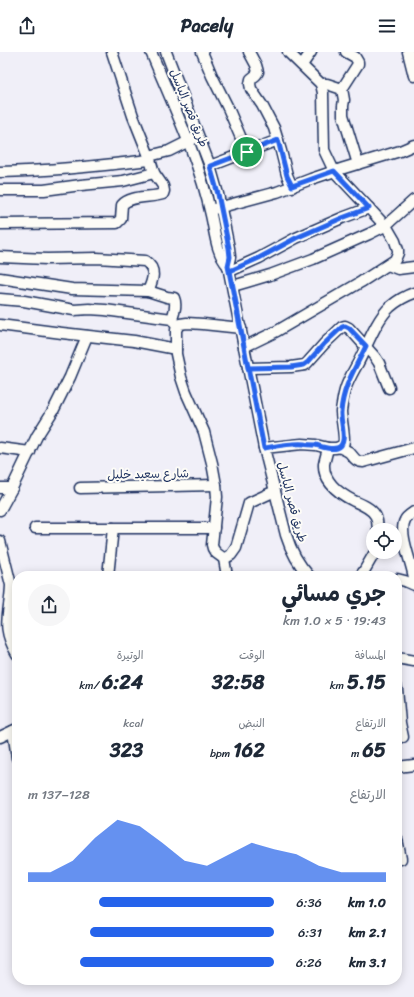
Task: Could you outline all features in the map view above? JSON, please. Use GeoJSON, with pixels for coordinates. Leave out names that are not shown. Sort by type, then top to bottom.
{"type":"FeatureCollection","features":[{"type":"Feature","properties":{"kind":"street"},"geometry":{"type":"LineString","coordinates":[[0,224],[117,223],[121,219],[122,205],[125,202],[141,197],[163,194],[163,186],[154,173],[112,52]]}},
{"type":"Feature","properties":{"kind":"street","name":"طريق قصر الباسل"},"geometry":{"type":"LineString","coordinates":[[151,52],[199,169],[219,250],[229,268]]}},
{"type":"Feature","properties":{"kind":"street","name":"طريق قصر الباسل"},"geometry":{"type":"LineString","coordinates":[[166,52],[210,166],[221,208],[230,252],[229,268],[264,448],[290,547],[296,559],[305,571]]}},
{"type":"Feature","properties":{"kind":"street"},"geometry":{"type":"LineString","coordinates":[[202,52],[247,152]]}},
{"type":"Feature","properties":{"kind":"street"},"geometry":{"type":"LineString","coordinates":[[248,52],[256,65],[258,72],[251,79],[251,89],[262,105],[274,128],[287,176],[292,186]]}},
{"type":"Feature","properties":{"kind":"street"},"geometry":{"type":"LineString","coordinates":[[244,348],[277,331],[361,282],[395,260],[398,254],[396,241],[385,226],[334,171],[324,150],[323,93],[321,84],[288,52]]}},
{"type":"Feature","properties":{"kind":"street"},"geometry":{"type":"LineString","coordinates":[[302,65],[311,52]]}},
{"type":"Feature","properties":{"kind":"street"},"geometry":{"type":"LineString","coordinates":[[346,52],[355,57],[358,62],[342,89],[344,115],[358,164]]}},
{"type":"Feature","properties":{"kind":"street"},"geometry":{"type":"LineString","coordinates":[[408,52],[414,76]]}},
{"type":"Feature","properties":{"kind":"street"},"geometry":{"type":"LineString","coordinates":[[161,75],[172,69]]}},
{"type":"Feature","properties":{"kind":"street"},"geometry":{"type":"LineString","coordinates":[[321,84],[327,84],[342,89]]}},
{"type":"Feature","properties":{"kind":"street"},"geometry":{"type":"LineString","coordinates":[[0,172],[88,167],[149,158],[169,151],[198,137]]}},
{"type":"Feature","properties":{"kind":"street"},"geometry":{"type":"LineString","coordinates":[[210,166],[278,140]]}},
{"type":"Feature","properties":{"kind":"street"},"geometry":{"type":"LineString","coordinates":[[210,210],[277,192],[334,171],[400,151],[414,145]]}},
{"type":"Feature","properties":{"kind":"street"},"geometry":{"type":"LineString","coordinates":[[0,190],[44,190],[123,181],[154,173]]}},
{"type":"Feature","properties":{"kind":"street"},"geometry":{"type":"LineString","coordinates":[[233,286],[270,275],[313,259],[369,234],[385,226],[414,200]]}},
{"type":"Feature","properties":{"kind":"street"},"geometry":{"type":"LineString","coordinates":[[229,268],[265,255],[296,238],[369,208]]}},
{"type":"Feature","properties":{"kind":"street"},"geometry":{"type":"LineString","coordinates":[[0,256],[47,259],[97,258],[145,261],[153,271],[153,279],[148,291]]}},
{"type":"Feature","properties":{"kind":"street"},"geometry":{"type":"LineString","coordinates":[[388,265],[398,269],[414,267]]}},
{"type":"Feature","properties":{"kind":"street"},"geometry":{"type":"LineString","coordinates":[[0,278],[72,289],[148,291],[167,298],[174,298],[174,324],[178,365],[183,384],[204,432],[216,485],[217,497],[212,548],[215,553],[224,559],[226,571]]}},
{"type":"Feature","properties":{"kind":"street"},"geometry":{"type":"LineString","coordinates":[[339,448],[343,443],[344,438],[341,412],[344,391],[349,380],[382,316],[390,307],[414,293]]}},
{"type":"Feature","properties":{"kind":"street"},"geometry":{"type":"LineString","coordinates":[[0,299],[24,301],[74,310],[105,310],[174,324],[187,323],[241,328]]}},
{"type":"Feature","properties":{"kind":"street"},"geometry":{"type":"LineString","coordinates":[[0,325],[134,341],[176,349]]}},
{"type":"Feature","properties":{"kind":"street"},"geometry":{"type":"LineString","coordinates":[[248,368],[291,367],[304,365],[324,344],[345,326],[349,328],[375,357],[389,388]]}},
{"type":"Feature","properties":{"kind":"street"},"geometry":{"type":"LineString","coordinates":[[0,510],[38,436],[54,409],[87,336]]}},
{"type":"Feature","properties":{"kind":"street"},"geometry":{"type":"LineString","coordinates":[[264,448],[302,444],[336,449],[339,448],[349,452],[356,461],[363,462],[414,448]]}},
{"type":"Feature","properties":{"kind":"street"},"geometry":{"type":"LineString","coordinates":[[0,448],[30,452]]}},
{"type":"Feature","properties":{"kind":"street"},"geometry":{"type":"LineString","coordinates":[[328,448],[324,463],[328,478],[333,486],[342,494],[373,512],[376,516],[377,523]]}},
{"type":"Feature","properties":{"kind":"street","name":"شارع سعيد خليل"},"geometry":{"type":"LineString","coordinates":[[80,488],[216,485]]}},
{"type":"Feature","properties":{"kind":"street"},"geometry":{"type":"LineString","coordinates":[[0,488],[12,488]]}},
{"type":"Feature","properties":{"kind":"street"},"geometry":{"type":"LineString","coordinates":[[224,559],[231,555],[236,548],[249,502],[275,492]]}},
{"type":"Feature","properties":{"kind":"street"},"geometry":{"type":"LineString","coordinates":[[414,512],[405,520],[403,525],[405,546],[414,578]]}},
{"type":"Feature","properties":{"kind":"street"},"geometry":{"type":"LineString","coordinates":[[35,528],[214,528]]}},
{"type":"Feature","properties":{"kind":"street"},"geometry":{"type":"LineString","coordinates":[[109,571],[113,528]]}},
{"type":"Feature","properties":{"kind":"street"},"geometry":{"type":"LineString","coordinates":[[0,541],[11,585],[4,618],[4,632],[12,647]]}},
{"type":"Feature","properties":{"kind":"street"},"geometry":{"type":"LineString","coordinates":[[364,571],[371,559]]}},
{"type":"Feature","properties":{"kind":"street"},"geometry":{"type":"LineString","coordinates":[[402,581],[414,585]]}},
{"type":"Feature","properties":{"kind":"street"},"geometry":{"type":"LineString","coordinates":[[402,659],[414,661]]}},
{"type":"Feature","properties":{"kind":"street"},"geometry":{"type":"LineString","coordinates":[[0,737],[12,731]]}},
{"type":"Feature","properties":{"kind":"street"},"geometry":{"type":"LineString","coordinates":[[402,732],[403,737]]}},
{"type":"Feature","properties":{"kind":"street"},"geometry":{"type":"LineString","coordinates":[[402,766],[414,765]]}},
{"type":"Feature","properties":{"kind":"route"},"geometry":{"type":"LineString","coordinates":[[247,152],[210,166],[218,194],[229,248],[230,257],[228,266],[233,286],[241,328],[248,368],[264,448],[302,444],[336,449],[342,445],[344,438],[341,420],[344,391],[366,346],[349,328],[345,326],[324,344],[304,365],[291,367],[248,368],[244,348],[241,328],[233,286],[230,271],[259,258],[296,238],[369,208],[334,171],[292,186],[283,163],[278,140],[247,152]]}}]}
